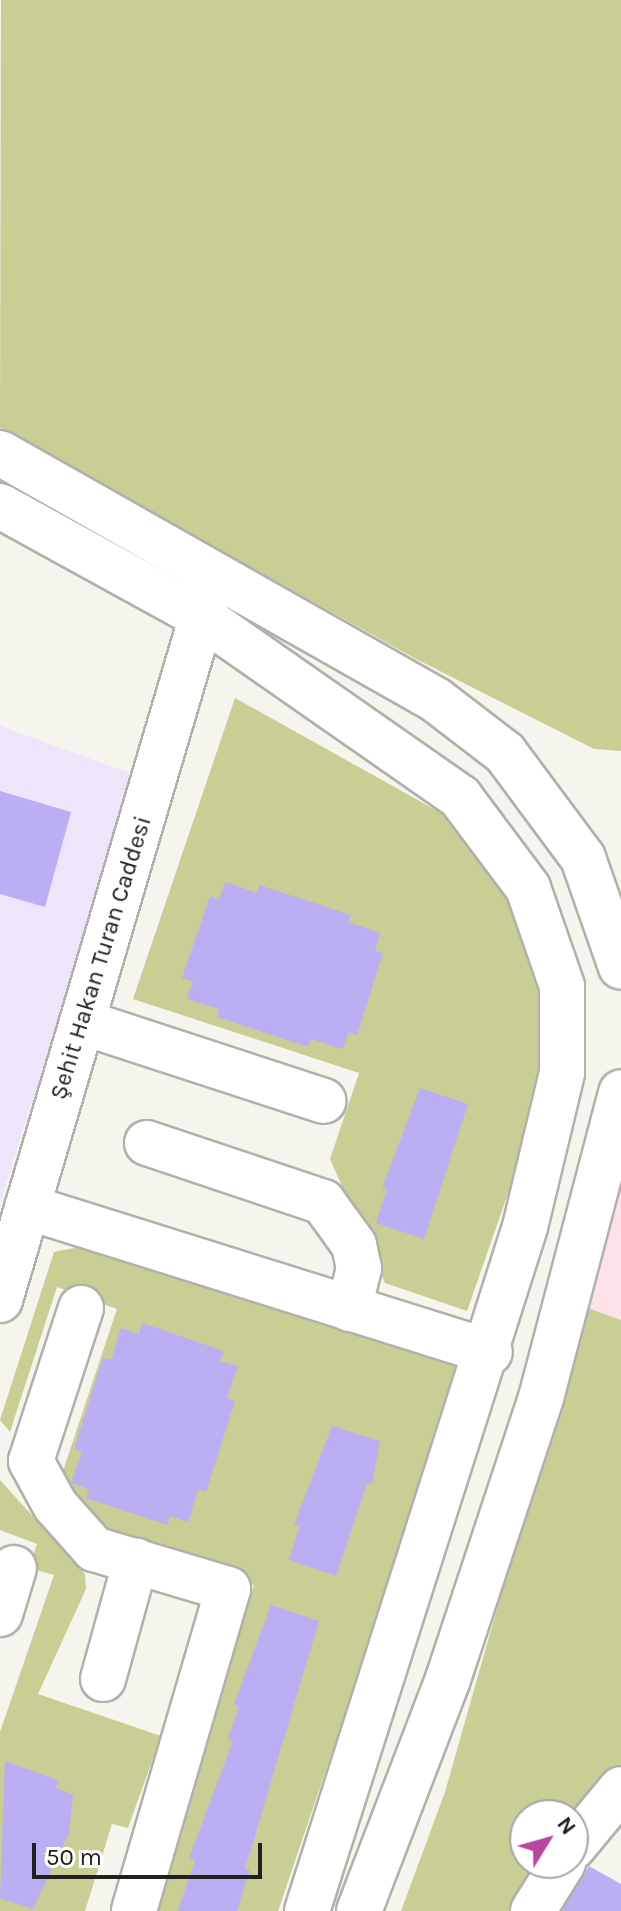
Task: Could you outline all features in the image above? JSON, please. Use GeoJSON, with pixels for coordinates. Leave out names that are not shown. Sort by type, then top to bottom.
{"type":"FeatureCollection","features":[{"type":"Feature","properties":{"kind":"street"},"geometry":{"type":"LineString","coordinates":[[0,453],[436,700],[505,753],[583,858],[621,967]]}},
{"type":"Feature","properties":{"kind":"street"},"geometry":{"type":"LineString","coordinates":[[0,506],[202,617],[460,797],[528,888],[562,986],[562,1073],[490,1352],[307,1911]]}},
{"type":"Feature","properties":{"kind":"street","name":"Şehit Hakan Turan Caddesi"},"geometry":{"type":"LineString","coordinates":[[0,1300],[214,575]]}},
{"type":"Feature","properties":{"kind":"street"},"geometry":{"type":"LineString","coordinates":[[82,1022],[323,1101]]}},
{"type":"Feature","properties":{"kind":"street"},"geometry":{"type":"LineString","coordinates":[[359,1911],[448,1679],[541,1398],[621,1092]]}},
{"type":"Feature","properties":{"kind":"street"},"geometry":{"type":"LineString","coordinates":[[147,1143],[323,1202],[354,1245],[359,1268],[349,1309]]}},
{"type":"Feature","properties":{"kind":"street"},"geometry":{"type":"LineString","coordinates":[[27,1207],[490,1352]]}},
{"type":"Feature","properties":{"kind":"street"},"geometry":{"type":"LineString","coordinates":[[81,1308],[16,1455],[94,1549],[228,1589],[134,1911]]}},
{"type":"Feature","properties":{"kind":"street"},"geometry":{"type":"LineString","coordinates":[[103,1679],[136,1560]]}},
{"type":"Feature","properties":{"kind":"street"},"geometry":{"type":"LineString","coordinates":[[0,1614],[14,1568]]}},
{"type":"Feature","properties":{"kind":"street"},"geometry":{"type":"LineString","coordinates":[[589,1828],[621,1789]]}},
{"type":"Feature","properties":{"kind":"street"},"geometry":{"type":"LineString","coordinates":[[533,1911],[553,1879]]}},
{"type":"Feature","properties":{"kind":"shaded area"},"geometry":{"type":"Polygon","coordinates":[[[0,726],[135,775],[0,1203],[0,726]]]}},
{"type":"Feature","properties":{"kind":"shaded area"},"geometry":{"type":"Polygon","coordinates":[[[621,1175],[621,1320],[583,1305],[621,1175]]]}},
{"type":"Feature","properties":{"kind":"green space"},"geometry":{"type":"Polygon","coordinates":[[[1,0],[621,0],[621,751],[594,749],[416,659],[0,428],[1,0]]]}},
{"type":"Feature","properties":{"kind":"green space"},"geometry":{"type":"Polygon","coordinates":[[[235,698],[450,818],[507,895],[547,994],[548,1079],[467,1311],[385,1283],[330,1159],[359,1073],[133,999],[235,698]]]}},
{"type":"Feature","properties":{"kind":"green space"},"geometry":{"type":"Polygon","coordinates":[[[79,1247],[465,1361],[278,1911],[157,1911],[254,1585],[97,1528],[58,1486],[117,1309],[57,1287],[10,1432],[0,1420],[54,1252],[79,1247]]]}},
{"type":"Feature","properties":{"kind":"green space"},"geometry":{"type":"Polygon","coordinates":[[[583,1306],[621,1320],[621,1783],[589,1804],[589,1799],[509,1799],[509,1879],[554,1879],[533,1911],[401,1911],[445,1792],[583,1306]]]}},
{"type":"Feature","properties":{"kind":"green space"},"geometry":{"type":"Polygon","coordinates":[[[0,1480],[85,1574],[86,1589],[38,1694],[161,1736],[128,1828],[112,1824],[85,1911],[0,1911],[0,1732],[54,1575],[29,1568],[37,1544],[0,1530],[0,1480]]]}},
{"type":"Feature","properties":{"kind":"building"},"geometry":{"type":"Polygon","coordinates":[[[0,791],[71,812],[45,907],[0,894],[0,791]]]}},
{"type":"Feature","properties":{"kind":"building"},"geometry":{"type":"Polygon","coordinates":[[[225,882],[257,893],[259,885],[351,915],[348,922],[380,933],[375,951],[383,953],[357,1035],[349,1032],[343,1049],[311,1039],[308,1047],[217,1017],[219,1009],[187,999],[193,981],[182,978],[210,896],[219,900],[225,882]]]}},
{"type":"Feature","properties":{"kind":"building"},"geometry":{"type":"Polygon","coordinates":[[[420,1088],[468,1104],[424,1239],[376,1223],[387,1189],[382,1188],[420,1088]]]}},
{"type":"Feature","properties":{"kind":"building"},"geometry":{"type":"Polygon","coordinates":[[[142,1323],[224,1351],[220,1361],[238,1366],[227,1398],[235,1401],[206,1492],[198,1490],[188,1522],[170,1516],[167,1525],[86,1498],[89,1489],[71,1483],[82,1452],[74,1449],[103,1358],[111,1360],[121,1328],[139,1334],[142,1323]]]}},
{"type":"Feature","properties":{"kind":"building"},"geometry":{"type":"Polygon","coordinates":[[[332,1426],[380,1441],[372,1484],[367,1483],[336,1576],[289,1560],[299,1527],[294,1525],[332,1426]]]}},
{"type":"Feature","properties":{"kind":"building"},"geometry":{"type":"Polygon","coordinates":[[[271,1605],[319,1621],[245,1869],[250,1870],[237,1911],[178,1911],[195,1860],[189,1858],[233,1741],[228,1739],[239,1706],[234,1704],[271,1605]]]}},
{"type":"Feature","properties":{"kind":"building"},"geometry":{"type":"Polygon","coordinates":[[[5,1761],[58,1780],[56,1788],[73,1795],[69,1833],[33,1909],[0,1898],[5,1761]]]}},
{"type":"Feature","properties":{"kind":"building"},"geometry":{"type":"Polygon","coordinates":[[[589,1866],[621,1884],[621,1911],[562,1911],[581,1879],[589,1879],[589,1866]]]}}]}
